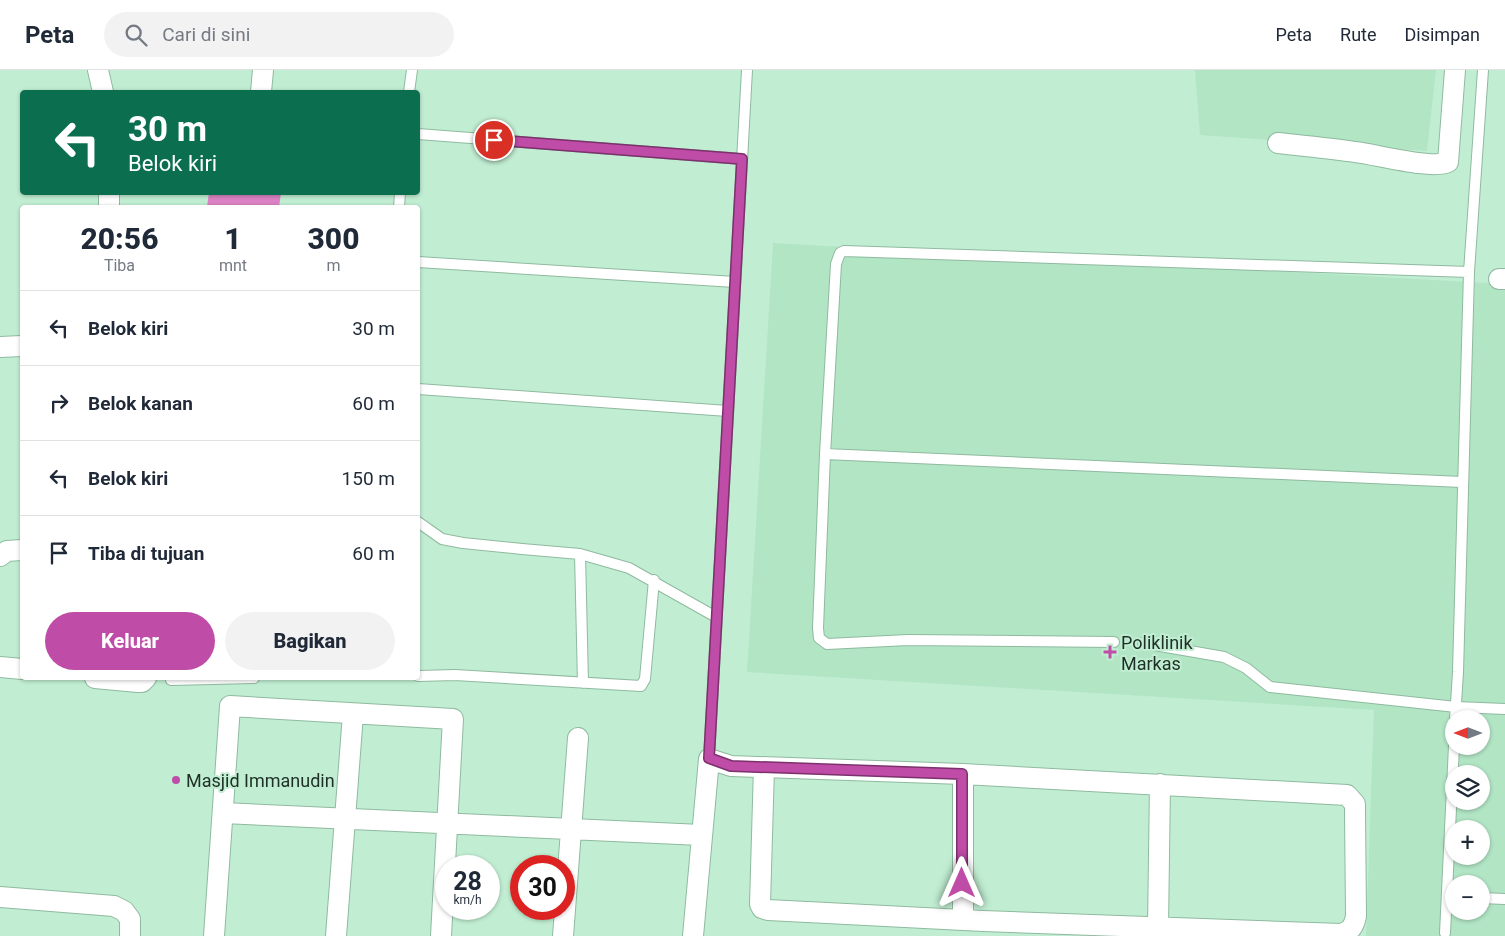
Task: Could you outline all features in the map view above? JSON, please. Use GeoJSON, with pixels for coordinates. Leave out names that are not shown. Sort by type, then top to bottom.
{"type":"FeatureCollection","features":[{"type":"Feature","properties":{"kind":"street"},"geometry":{"type":"LineString","coordinates":[[98,70],[103,90]]}},
{"type":"Feature","properties":{"kind":"street"},"geometry":{"type":"LineString","coordinates":[[261,90],[263,70]]}},
{"type":"Feature","properties":{"kind":"street"},"geometry":{"type":"LineString","coordinates":[[1278,143],[1442,165],[1448,162],[1455,70]]}},
{"type":"Feature","properties":{"kind":"street"},"geometry":{"type":"LineString","coordinates":[[0,347],[20,346]]}},
{"type":"Feature","properties":{"kind":"street"},"geometry":{"type":"LineString","coordinates":[[0,556],[7,551],[20,550]]}},
{"type":"Feature","properties":{"kind":"street"},"geometry":{"type":"LineString","coordinates":[[0,667],[20,669]]}},
{"type":"Feature","properties":{"kind":"street"},"geometry":{"type":"LineString","coordinates":[[116,680],[138,682],[144,680]]}},
{"type":"Feature","properties":{"kind":"street"},"geometry":{"type":"LineString","coordinates":[[214,936],[230,706],[453,719],[441,936]]}},
{"type":"Feature","properties":{"kind":"street"},"geometry":{"type":"LineString","coordinates":[[336,936],[353,714]]}},
{"type":"Feature","properties":{"kind":"street"},"geometry":{"type":"LineString","coordinates":[[563,936],[578,738]]}},
{"type":"Feature","properties":{"kind":"street"},"geometry":{"type":"LineString","coordinates":[[693,936],[709,758],[731,766],[764,767],[962,774],[1347,795],[1355,804],[1355,924],[1347,932],[1341,934],[1158,926],[983,928],[962,919],[768,910],[762,908],[760,904],[764,767]]}},
{"type":"Feature","properties":{"kind":"street"},"geometry":{"type":"LineString","coordinates":[[962,774],[962,919]]}},
{"type":"Feature","properties":{"kind":"street"},"geometry":{"type":"LineString","coordinates":[[1158,926],[1160,784]]}},
{"type":"Feature","properties":{"kind":"street"},"geometry":{"type":"LineString","coordinates":[[223,813],[701,835]]}},
{"type":"Feature","properties":{"kind":"street"},"geometry":{"type":"LineString","coordinates":[[0,897],[114,906],[124,911],[130,918],[130,936]]}},
{"type":"Feature","properties":{"kind":"lane"},"geometry":{"type":"LineString","coordinates":[[410,90],[412,70]]}},
{"type":"Feature","properties":{"kind":"lane"},"geometry":{"type":"LineString","coordinates":[[709,758],[747,70]]}},
{"type":"Feature","properties":{"kind":"lane"},"geometry":{"type":"LineString","coordinates":[[1456,710],[1470,272],[1483,70]]}},
{"type":"Feature","properties":{"kind":"lane"},"geometry":{"type":"LineString","coordinates":[[420,134],[742,159]]}},
{"type":"Feature","properties":{"kind":"lane"},"geometry":{"type":"LineString","coordinates":[[1114,642],[908,640],[827,644],[819,638],[836,264],[840,254],[844,251],[1470,272]]}},
{"type":"Feature","properties":{"kind":"lane"},"geometry":{"type":"LineString","coordinates":[[420,262],[735,282]]}},
{"type":"Feature","properties":{"kind":"lane"},"geometry":{"type":"LineString","coordinates":[[420,389],[728,411]]}},
{"type":"Feature","properties":{"kind":"lane"},"geometry":{"type":"LineString","coordinates":[[826,454],[1462,482]]}},
{"type":"Feature","properties":{"kind":"lane"},"geometry":{"type":"LineString","coordinates":[[420,523],[442,539],[492,546],[580,554],[629,568],[654,580],[716,617]]}},
{"type":"Feature","properties":{"kind":"lane"},"geometry":{"type":"LineString","coordinates":[[580,554],[584,683]]}},
{"type":"Feature","properties":{"kind":"lane"},"geometry":{"type":"LineString","coordinates":[[420,676],[455,676],[638,686],[643,684],[654,580]]}},
{"type":"Feature","properties":{"kind":"lane"},"geometry":{"type":"LineString","coordinates":[[1143,643],[1224,656],[1246,668],[1270,687],[1456,707],[1505,709]]}},
{"type":"Feature","properties":{"kind":"lane"},"geometry":{"type":"LineString","coordinates":[[1451,875],[1454,755]]}},
{"type":"Feature","properties":{"kind":"lane"},"geometry":{"type":"LineString","coordinates":[[1490,898],[1505,899]]}},
{"type":"Feature","properties":{"kind":"lane"},"geometry":{"type":"LineString","coordinates":[[1445,933],[1447,920]]}},
{"type":"Feature","properties":{"kind":"shaded area"},"geometry":{"type":"Polygon","coordinates":[[[1195,70],[1436,70],[1427,151],[1200,135],[1195,70]]]}},
{"type":"Feature","properties":{"kind":"shaded area"},"geometry":{"type":"Polygon","coordinates":[[[209,195],[281,195],[279,205],[207,205],[209,195]]]}},
{"type":"Feature","properties":{"kind":"shaded area"},"geometry":{"type":"Polygon","coordinates":[[[773,243],[1505,284],[1505,936],[1366,936],[1374,710],[747,672],[773,243]]]}},
{"type":"Feature","properties":{"kind":"place","name":"Poliklinik Markas"},"geometry":{"type":"Point","coordinates":[1110,652]}},
{"type":"Feature","properties":{"kind":"place","name":"Masjid Immanudin"},"geometry":{"type":"Point","coordinates":[176,780]}},
{"type":"Feature","properties":{"kind":"route"},"geometry":{"type":"LineString","coordinates":[[494,140],[742,159],[709,758],[731,766],[962,774],[962,883]]}}]}
